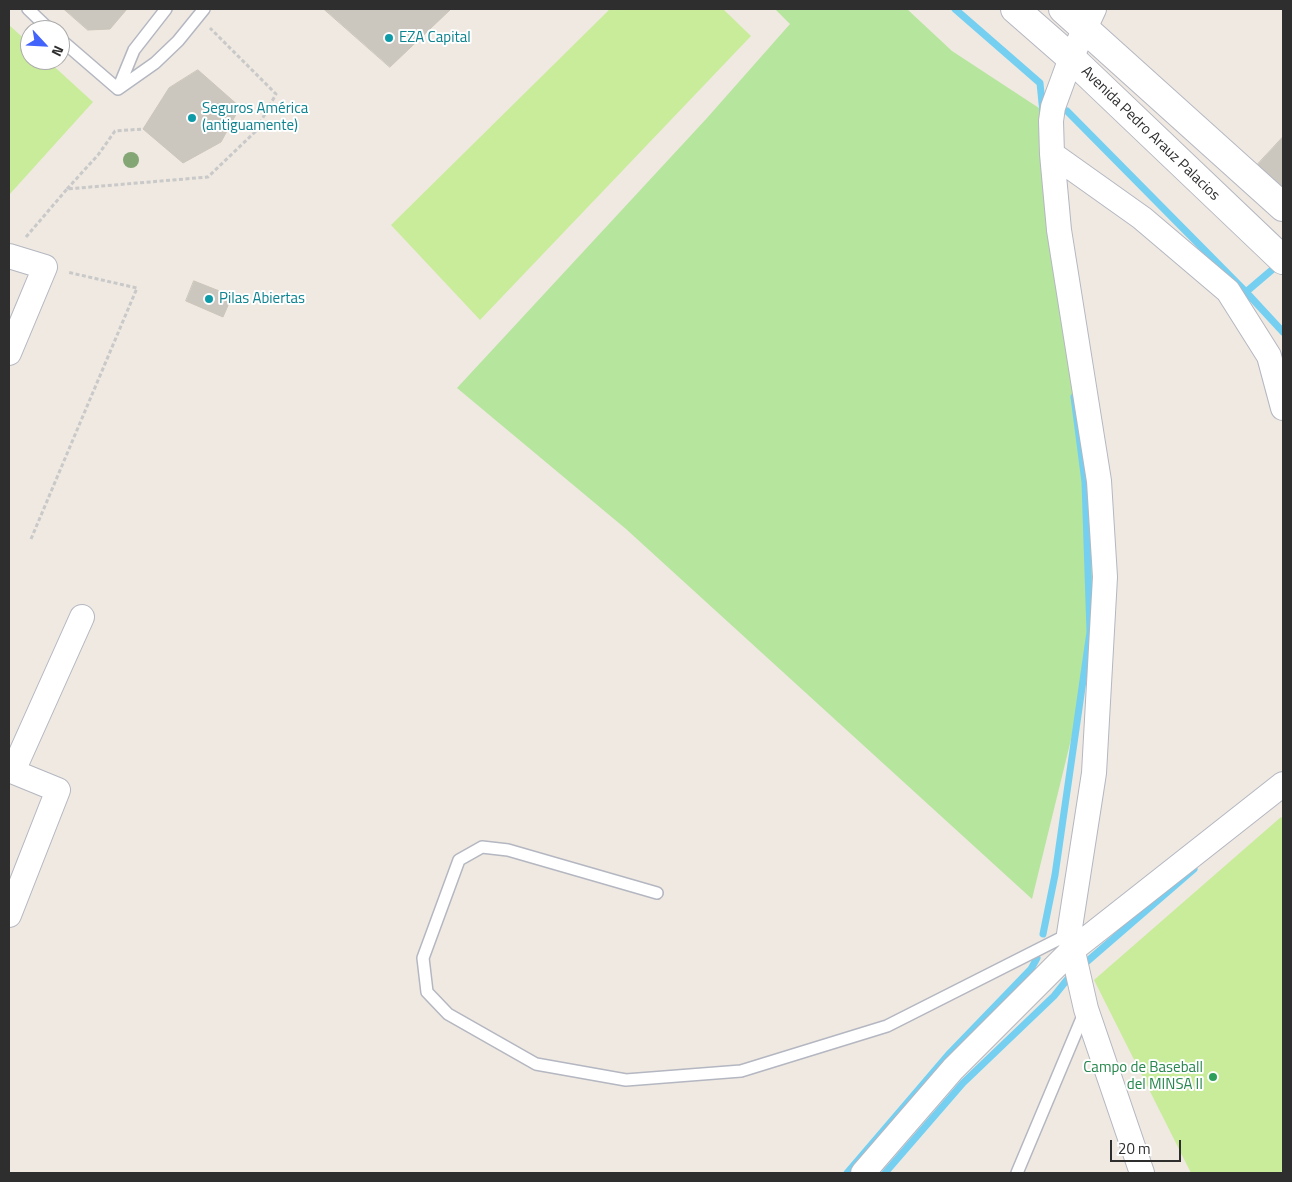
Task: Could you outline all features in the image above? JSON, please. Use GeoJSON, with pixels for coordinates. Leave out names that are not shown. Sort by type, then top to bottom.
{"type":"FeatureCollection","features":[{"type":"Feature","properties":{"kind":"street","name":"Avenida Pedro Arauz Palacios"},"geometry":{"type":"LineString","coordinates":[[1015,9],[1071,58],[1282,257]]}},
{"type":"Feature","properties":{"kind":"street","name":"Avenida Pedro Arauz Palacios"},"geometry":{"type":"LineString","coordinates":[[1064,9],[1090,19],[1283,208]]}},
{"type":"Feature","properties":{"kind":"street"},"geometry":{"type":"LineString","coordinates":[[1090,19],[1071,58],[1053,107],[1052,154],[1059,230],[1099,481],[1105,576],[1094,773],[1070,942],[1086,1009],[1142,1173]]}},
{"type":"Feature","properties":{"kind":"street"},"geometry":{"type":"LineString","coordinates":[[1052,154],[1142,218],[1228,291],[1269,356],[1283,408]]}},
{"type":"Feature","properties":{"kind":"street"},"geometry":{"type":"LineString","coordinates":[[9,256],[45,267],[9,353]]}},
{"type":"Feature","properties":{"kind":"street"},"geometry":{"type":"LineString","coordinates":[[9,916],[58,790],[11,771],[82,617]]}},
{"type":"Feature","properties":{"kind":"street"},"geometry":{"type":"LineString","coordinates":[[863,1173],[953,1069],[1070,942],[1283,784]]}},
{"type":"Feature","properties":{"kind":"lane"},"geometry":{"type":"LineString","coordinates":[[28,9],[40,20]]}},
{"type":"Feature","properties":{"kind":"lane"},"geometry":{"type":"LineString","coordinates":[[118,89],[134,50],[166,9]]}},
{"type":"Feature","properties":{"kind":"lane"},"geometry":{"type":"LineString","coordinates":[[118,89],[155,63],[178,41],[197,11]]}},
{"type":"Feature","properties":{"kind":"lane"},"geometry":{"type":"LineString","coordinates":[[70,48],[118,89]]}},
{"type":"Feature","properties":{"kind":"lane"},"geometry":{"type":"LineString","coordinates":[[657,893],[508,850],[482,847],[459,860],[424,958],[427,992],[448,1014],[536,1064],[626,1080],[741,1071],[887,1026],[1070,942]]}},
{"type":"Feature","properties":{"kind":"lane"},"geometry":{"type":"LineString","coordinates":[[1017,1173],[1086,1009]]}},
{"type":"Feature","properties":{"kind":"path"},"geometry":{"type":"LineString","coordinates":[[67,189],[208,177],[255,132],[276,94],[197,11]]}},
{"type":"Feature","properties":{"kind":"path"},"geometry":{"type":"LineString","coordinates":[[9,256],[98,155],[115,132],[143,129]]}},
{"type":"Feature","properties":{"kind":"path"},"geometry":{"type":"LineString","coordinates":[[31,539],[137,288],[45,267]]}},
{"type":"Feature","properties":{"kind":"green space"},"geometry":{"type":"Polygon","coordinates":[[[610,9],[723,9],[751,36],[480,320],[391,225],[610,9]]]}},
{"type":"Feature","properties":{"kind":"green space"},"geometry":{"type":"Polygon","coordinates":[[[775,9],[907,9],[952,51],[1042,110],[1067,347],[1100,621],[1032,899],[626,529],[457,388],[707,118],[790,24],[775,9]]]}},
{"type":"Feature","properties":{"kind":"green space"},"geometry":{"type":"Polygon","coordinates":[[[9,25],[20,35],[20,70],[58,70],[93,102],[9,195],[9,25]]]}},
{"type":"Feature","properties":{"kind":"green space","name":"Campo de Baseball del MINSA II"},"geometry":{"type":"Polygon","coordinates":[[[1281,817],[1283,819],[1283,1173],[1191,1173],[1094,980],[1281,817]]]}},
{"type":"Feature","properties":{"kind":"building"},"geometry":{"type":"Polygon","coordinates":[[[64,9],[127,9],[110,29],[88,30],[64,9]]]}},
{"type":"Feature","properties":{"kind":"building","name":"EZA Capital"},"geometry":{"type":"Polygon","coordinates":[[[324,9],[451,9],[390,67],[324,9]]]}},
{"type":"Feature","properties":{"kind":"building","name":"Seguros América (antiguamente)"},"geometry":{"type":"Polygon","coordinates":[[[198,70],[240,107],[221,142],[183,163],[143,129],[169,88],[198,70]]]}},
{"type":"Feature","properties":{"kind":"building"},"geometry":{"type":"Polygon","coordinates":[[[1283,137],[1283,189],[1258,164],[1283,137]]]}},
{"type":"Feature","properties":{"kind":"building","name":"Pilas Abiertas"},"geometry":{"type":"Polygon","coordinates":[[[194,281],[232,296],[223,317],[186,301],[194,281]]]}},
{"type":"Feature","properties":{"kind":"waterway"},"geometry":{"type":"LineString","coordinates":[[955,9],[1040,83],[1043,113]]}},
{"type":"Feature","properties":{"kind":"waterway"},"geometry":{"type":"LineString","coordinates":[[1067,111],[1246,292]]}},
{"type":"Feature","properties":{"kind":"waterway"},"geometry":{"type":"LineString","coordinates":[[1280,263],[1246,292],[1283,332]]}},
{"type":"Feature","properties":{"kind":"waterway"},"geometry":{"type":"LineString","coordinates":[[1043,934],[1055,875],[1090,632],[1085,482],[1074,397]]}},
{"type":"Feature","properties":{"kind":"waterway"},"geometry":{"type":"LineString","coordinates":[[1083,965],[1194,869]]}},
{"type":"Feature","properties":{"kind":"waterway"},"geometry":{"type":"LineString","coordinates":[[1034,972],[1031,969],[1037,958]]}},
{"type":"Feature","properties":{"kind":"waterway"},"geometry":{"type":"LineString","coordinates":[[847,1173],[948,1055],[1031,969]]}},
{"type":"Feature","properties":{"kind":"waterway"},"geometry":{"type":"LineString","coordinates":[[885,1173],[963,1083],[1054,996],[1070,976]]}},
{"type":"Feature","properties":{"kind":"place","name":"EZA Capital"},"geometry":{"type":"Point","coordinates":[389,38]}},
{"type":"Feature","properties":{"kind":"place","name":"Seguros América (antiguamente)"},"geometry":{"type":"Point","coordinates":[192,118]}},
{"type":"Feature","properties":{"kind":"place","name":"Pilas Abiertas"},"geometry":{"type":"Point","coordinates":[209,299]}},
{"type":"Feature","properties":{"kind":"place","name":"Campo de Baseball del MINSA II"},"geometry":{"type":"Point","coordinates":[1213,1077]}}]}
